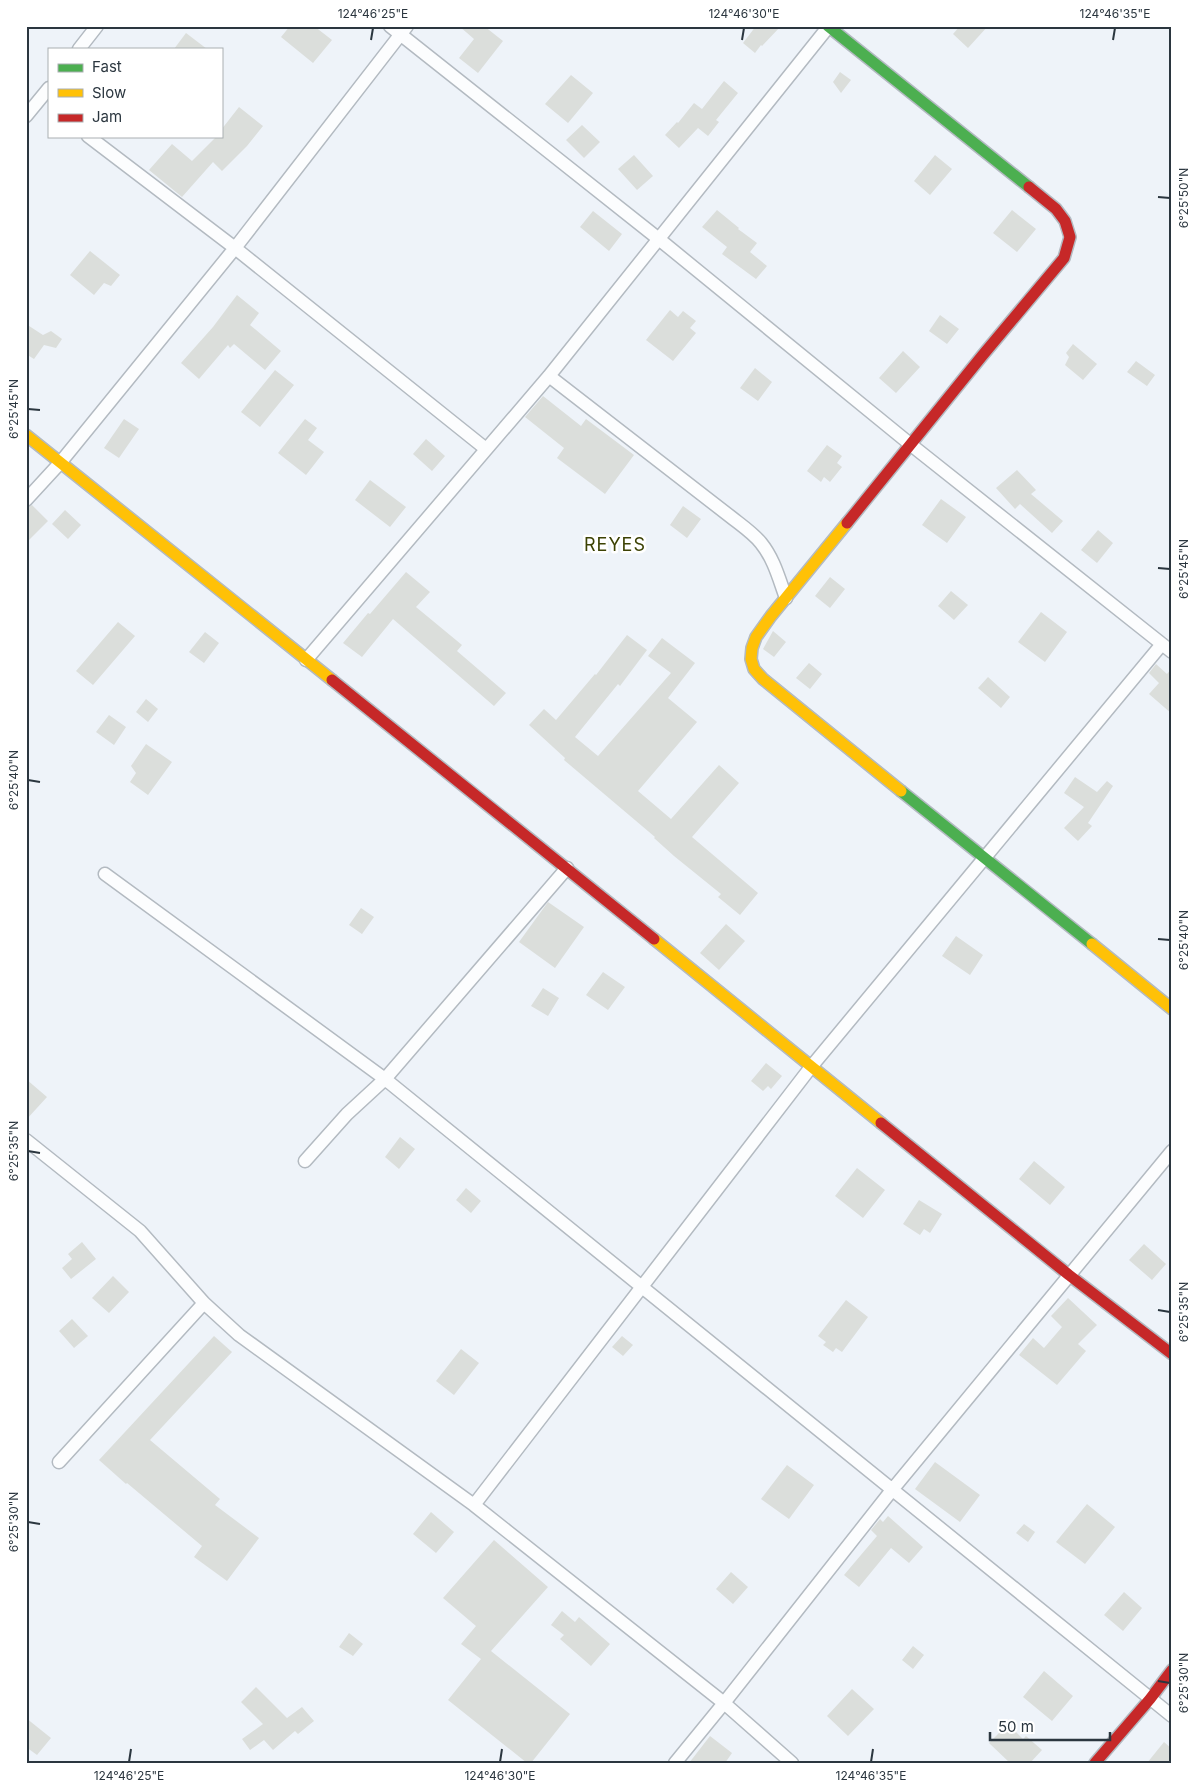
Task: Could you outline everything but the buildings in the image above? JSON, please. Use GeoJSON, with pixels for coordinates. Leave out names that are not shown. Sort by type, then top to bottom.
{"type":"FeatureCollection","features":[{"type":"Feature","properties":{"kind":"main road"},"geometry":{"type":"LineString","coordinates":[[828,26],[1056,209],[1067,222],[1070,245],[1064,258],[786,598],[755,640],[751,650],[751,662],[755,672],[1172,1008]]}},
{"type":"Feature","properties":{"kind":"main road"},"geometry":{"type":"LineString","coordinates":[[26,435],[567,868],[1070,1275],[1172,1354]]}},
{"type":"Feature","properties":{"kind":"main road"},"geometry":{"type":"LineString","coordinates":[[1095,1763],[1150,1699],[1172,1670]]}},
{"type":"Feature","properties":{"kind":"street"},"geometry":{"type":"LineString","coordinates":[[80,48],[97,26]]}},
{"type":"Feature","properties":{"kind":"street"},"geometry":{"type":"LineString","coordinates":[[306,660],[549,376],[660,240],[828,26]]}},
{"type":"Feature","properties":{"kind":"street"},"geometry":{"type":"LineString","coordinates":[[26,500],[60,463],[235,248],[399,29],[910,444],[1167,648],[985,858],[811,1067],[474,1505]]}},
{"type":"Feature","properties":{"kind":"street"},"geometry":{"type":"LineString","coordinates":[[26,116],[44,103],[48,91]]}},
{"type":"Feature","properties":{"kind":"street"},"geometry":{"type":"LineString","coordinates":[[91,138],[235,248],[486,449]]}},
{"type":"Feature","properties":{"kind":"street"},"geometry":{"type":"LineString","coordinates":[[549,376],[731,516],[760,541],[775,567],[786,598]]}},
{"type":"Feature","properties":{"kind":"street"},"geometry":{"type":"LineString","coordinates":[[305,1161],[347,1114],[385,1079],[567,868]]}},
{"type":"Feature","properties":{"kind":"street"},"geometry":{"type":"LineString","coordinates":[[105,874],[385,1079],[1172,1716]]}},
{"type":"Feature","properties":{"kind":"street"},"geometry":{"type":"LineString","coordinates":[[26,1140],[140,1231],[204,1302],[240,1335],[474,1505],[724,1703],[792,1763]]}},
{"type":"Feature","properties":{"kind":"street"},"geometry":{"type":"LineString","coordinates":[[675,1763],[892,1490],[1172,1151]]}},
{"type":"Feature","properties":{"kind":"street"},"geometry":{"type":"LineString","coordinates":[[59,1462],[204,1302]]}},
{"type":"Feature","properties":{"kind":"traffic: fast"},"geometry":{"type":"LineString","coordinates":[[828,26],[1029,187]]}},
{"type":"Feature","properties":{"kind":"traffic: fast"},"geometry":{"type":"LineString","coordinates":[[901,791],[1092,944]]}},
{"type":"Feature","properties":{"kind":"traffic: slow"},"geometry":{"type":"LineString","coordinates":[[26,435],[332,680]]}},
{"type":"Feature","properties":{"kind":"traffic: slow"},"geometry":{"type":"LineString","coordinates":[[847,523],[756,637],[751,659],[754,669],[763,679],[901,791]]}},
{"type":"Feature","properties":{"kind":"traffic: slow"},"geometry":{"type":"LineString","coordinates":[[654,939],[881,1123]]}},
{"type":"Feature","properties":{"kind":"traffic: slow"},"geometry":{"type":"LineString","coordinates":[[1092,944],[1172,1009]]}},
{"type":"Feature","properties":{"kind":"traffic: jam"},"geometry":{"type":"LineString","coordinates":[[847,523],[1064,258],[1070,237],[1065,221],[1056,209],[1029,187]]}},
{"type":"Feature","properties":{"kind":"traffic: jam"},"geometry":{"type":"LineString","coordinates":[[332,680],[654,939]]}},
{"type":"Feature","properties":{"kind":"traffic: jam"},"geometry":{"type":"LineString","coordinates":[[881,1123],[1069,1275],[1172,1354]]}},
{"type":"Feature","properties":{"kind":"traffic: jam"},"geometry":{"type":"LineString","coordinates":[[1095,1763],[1150,1699],[1172,1670]]}},
{"type":"Feature","properties":{"kind":"district","name":"REYES"},"geometry":{"type":"Point","coordinates":[615,545]}}]}
